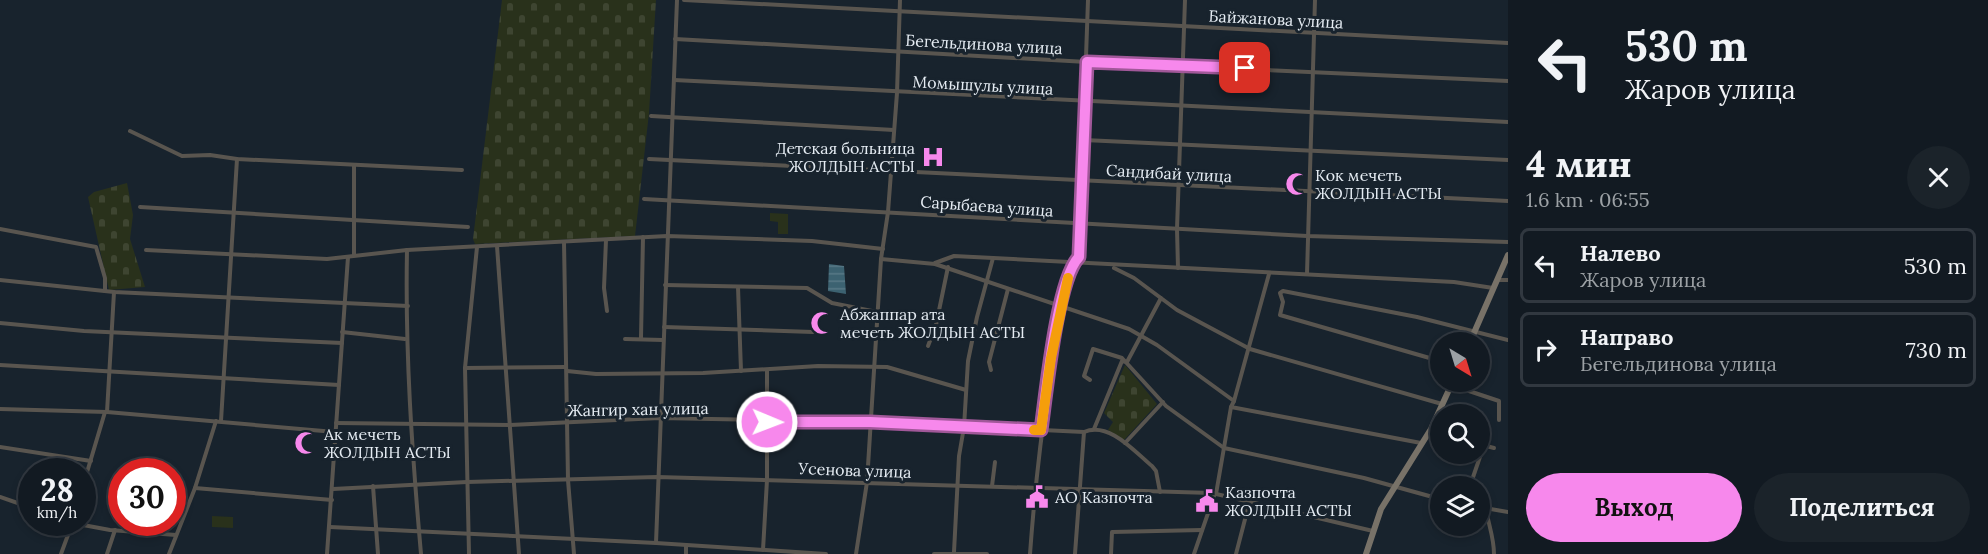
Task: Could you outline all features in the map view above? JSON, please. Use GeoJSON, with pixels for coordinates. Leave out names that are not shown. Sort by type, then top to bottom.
{"type":"FeatureCollection","features":[{"type":"Feature","properties":{"kind":"main road"},"geometry":{"type":"LineString","coordinates":[[1475,330],[1508,255]]}},
{"type":"Feature","properties":{"kind":"main road"},"geometry":{"type":"LineString","coordinates":[[1366,554],[1373,531],[1394,487],[1430,431]]}},
{"type":"Feature","properties":{"kind":"street"},"geometry":{"type":"LineString","coordinates":[[656,543],[676,0]]}},
{"type":"Feature","properties":{"kind":"street","name":"Байжанова улица"},"geometry":{"type":"LineString","coordinates":[[684,0],[1508,43]]}},
{"type":"Feature","properties":{"kind":"street"},"geometry":{"type":"LineString","coordinates":[[856,554],[867,482],[881,260],[888,212],[897,93],[900,0]]}},
{"type":"Feature","properties":{"kind":"street"},"geometry":{"type":"LineString","coordinates":[[1030,554],[1041,430],[1061,307],[1073,263],[1079,257],[1088,0]]}},
{"type":"Feature","properties":{"kind":"street"},"geometry":{"type":"LineString","coordinates":[[1178,268],[1177,229],[1185,0]]}},
{"type":"Feature","properties":{"kind":"street"},"geometry":{"type":"LineString","coordinates":[[1306,274],[1316,0]]}},
{"type":"Feature","properties":{"kind":"street","name":"Бегельдинова улица"},"geometry":{"type":"LineString","coordinates":[[675,39],[1087,62],[1508,81]]}},
{"type":"Feature","properties":{"kind":"street","name":"Момышулы улица"},"geometry":{"type":"LineString","coordinates":[[674,80],[757,82],[897,93],[1508,122]]}},
{"type":"Feature","properties":{"kind":"street"},"geometry":{"type":"LineString","coordinates":[[651,116],[894,130]]}},
{"type":"Feature","properties":{"kind":"street"},"geometry":{"type":"LineString","coordinates":[[130,131],[182,156],[210,155],[237,159],[462,170]]}},
{"type":"Feature","properties":{"kind":"street"},"geometry":{"type":"LineString","coordinates":[[1084,140],[1508,160]]}},
{"type":"Feature","properties":{"kind":"street"},"geometry":{"type":"LineString","coordinates":[[221,421],[237,159]]}},
{"type":"Feature","properties":{"kind":"street","name":"Сандибай улица"},"geometry":{"type":"LineString","coordinates":[[649,159],[1508,201]]}},
{"type":"Feature","properties":{"kind":"street"},"geometry":{"type":"LineString","coordinates":[[354,165],[354,255]]}},
{"type":"Feature","properties":{"kind":"street","name":"Сарыбаева улица"},"geometry":{"type":"LineString","coordinates":[[644,199],[1307,236],[1508,242]]}},
{"type":"Feature","properties":{"kind":"street"},"geometry":{"type":"LineString","coordinates":[[140,207],[468,227]]}},
{"type":"Feature","properties":{"kind":"street"},"geometry":{"type":"LineString","coordinates":[[0,229],[96,247],[105,278],[105,291]]}},
{"type":"Feature","properties":{"kind":"street"},"geometry":{"type":"LineString","coordinates":[[146,250],[327,259],[407,250],[667,236],[812,241],[883,249]]}},
{"type":"Feature","properties":{"kind":"street"},"geometry":{"type":"LineString","coordinates":[[641,338],[643,237]]}},
{"type":"Feature","properties":{"kind":"street"},"geometry":{"type":"LineString","coordinates":[[606,239],[604,288],[607,311]]}},
{"type":"Feature","properties":{"kind":"street"},"geometry":{"type":"LineString","coordinates":[[564,242],[568,480],[574,554]]}},
{"type":"Feature","properties":{"kind":"street"},"geometry":{"type":"LineString","coordinates":[[497,246],[519,554]]}},
{"type":"Feature","properties":{"kind":"street"},"geometry":{"type":"LineString","coordinates":[[469,554],[464,426],[465,369],[477,247]]}},
{"type":"Feature","properties":{"kind":"street"},"geometry":{"type":"LineString","coordinates":[[407,250],[408,306],[405,339],[421,554]]}},
{"type":"Feature","properties":{"kind":"street"},"geometry":{"type":"LineString","coordinates":[[935,264],[954,256],[1111,266],[1454,282],[1493,288]]}},
{"type":"Feature","properties":{"kind":"street"},"geometry":{"type":"LineString","coordinates":[[327,554],[348,257]]}},
{"type":"Feature","properties":{"kind":"street"},"geometry":{"type":"LineString","coordinates":[[954,552],[957,485],[966,390],[976,317],[988,283],[993,258]]}},
{"type":"Feature","properties":{"kind":"street"},"geometry":{"type":"LineString","coordinates":[[881,260],[948,267],[988,283],[1142,335],[1234,401]]}},
{"type":"Feature","properties":{"kind":"street"},"geometry":{"type":"LineString","coordinates":[[1111,266],[1177,310],[1250,349],[1440,404]]}},
{"type":"Feature","properties":{"kind":"street"},"geometry":{"type":"LineString","coordinates":[[928,346],[936,325],[948,267]]}},
{"type":"Feature","properties":{"kind":"street"},"geometry":{"type":"LineString","coordinates":[[1194,554],[1215,493],[1231,407],[1250,349],[1269,274]]}},
{"type":"Feature","properties":{"kind":"street"},"geometry":{"type":"LineString","coordinates":[[0,280],[114,292],[408,306]]}},
{"type":"Feature","properties":{"kind":"street"},"geometry":{"type":"LineString","coordinates":[[1497,280],[1508,280]]}},
{"type":"Feature","properties":{"kind":"street"},"geometry":{"type":"LineString","coordinates":[[665,285],[807,288],[832,303],[877,312]]}},
{"type":"Feature","properties":{"kind":"street"},"geometry":{"type":"LineString","coordinates":[[738,287],[741,371]]}},
{"type":"Feature","properties":{"kind":"street"},"geometry":{"type":"LineString","coordinates":[[991,370],[989,362],[1008,289]]}},
{"type":"Feature","properties":{"kind":"street"},"geometry":{"type":"LineString","coordinates":[[1430,358],[1280,315],[1283,302],[1280,293],[1283,291],[1359,305],[1475,330],[1508,340]]}},
{"type":"Feature","properties":{"kind":"street"},"geometry":{"type":"LineString","coordinates":[[92,458],[106,412],[114,292]]}},
{"type":"Feature","properties":{"kind":"street"},"geometry":{"type":"LineString","coordinates":[[1127,362],[1161,298]]}},
{"type":"Feature","properties":{"kind":"street"},"geometry":{"type":"LineString","coordinates":[[0,323],[225,338],[342,343]]}},
{"type":"Feature","properties":{"kind":"street"},"geometry":{"type":"LineString","coordinates":[[664,327],[813,332]]}},
{"type":"Feature","properties":{"kind":"street"},"geometry":{"type":"LineString","coordinates":[[342,332],[405,339]]}},
{"type":"Feature","properties":{"kind":"street"},"geometry":{"type":"LineString","coordinates":[[625,339],[663,340]]}},
{"type":"Feature","properties":{"kind":"street"},"geometry":{"type":"LineString","coordinates":[[1090,380],[1084,376],[1093,349],[1127,362],[1163,402],[1224,448],[1430,496]]}},
{"type":"Feature","properties":{"kind":"street"},"geometry":{"type":"LineString","coordinates":[[1127,362],[1122,361],[1094,429],[1113,435],[1125,443],[1156,471],[1160,492]]}},
{"type":"Feature","properties":{"kind":"street"},"geometry":{"type":"LineString","coordinates":[[0,365],[109,373],[339,384]]}},
{"type":"Feature","properties":{"kind":"street"},"geometry":{"type":"LineString","coordinates":[[465,369],[505,366],[567,369],[596,374],[741,371],[818,366],[887,367],[966,390]]}},
{"type":"Feature","properties":{"kind":"street"},"geometry":{"type":"LineString","coordinates":[[763,550],[767,480],[767,370]]}},
{"type":"Feature","properties":{"kind":"street"},"geometry":{"type":"LineString","coordinates":[[1476,392],[1499,401],[1499,420]]}},
{"type":"Feature","properties":{"kind":"street"},"geometry":{"type":"LineString","coordinates":[[1125,443],[1163,402]]}},
{"type":"Feature","properties":{"kind":"street"},"geometry":{"type":"LineString","coordinates":[[1231,407],[1422,444]]}},
{"type":"Feature","properties":{"kind":"street"},"geometry":{"type":"LineString","coordinates":[[0,409],[106,412],[335,432]]}},
{"type":"Feature","properties":{"kind":"street","name":"Жангир хан улица"},"geometry":{"type":"LineString","coordinates":[[336,423],[464,426],[660,418],[767,422],[870,422],[1084,432],[1094,429]]}},
{"type":"Feature","properties":{"kind":"street"},"geometry":{"type":"LineString","coordinates":[[186,510],[216,421]]}},
{"type":"Feature","properties":{"kind":"street"},"geometry":{"type":"LineString","coordinates":[[1075,554],[1084,432]]}},
{"type":"Feature","properties":{"kind":"street"},"geometry":{"type":"LineString","coordinates":[[0,447],[72,458]]}},
{"type":"Feature","properties":{"kind":"street"},"geometry":{"type":"LineString","coordinates":[[1490,447],[1494,448]]}},
{"type":"Feature","properties":{"kind":"street"},"geometry":{"type":"LineString","coordinates":[[992,486],[995,462]]}},
{"type":"Feature","properties":{"kind":"street","name":"Усенова улица"},"geometry":{"type":"LineString","coordinates":[[333,489],[414,483],[657,477],[1035,486],[1215,493],[1373,531]]}},
{"type":"Feature","properties":{"kind":"street"},"geometry":{"type":"LineString","coordinates":[[373,486],[378,554]]}},
{"type":"Feature","properties":{"kind":"street"},"geometry":{"type":"LineString","coordinates":[[195,488],[332,500]]}},
{"type":"Feature","properties":{"kind":"street"},"geometry":{"type":"LineString","coordinates":[[0,497],[18,503]]}},
{"type":"Feature","properties":{"kind":"street"},"geometry":{"type":"LineString","coordinates":[[1236,554],[1250,500]]}},
{"type":"Feature","properties":{"kind":"street"},"geometry":{"type":"LineString","coordinates":[[1490,508],[1508,512]]}},
{"type":"Feature","properties":{"kind":"street"},"geometry":{"type":"LineString","coordinates":[[330,527],[573,538],[826,554]]}},
{"type":"Feature","properties":{"kind":"street"},"geometry":{"type":"LineString","coordinates":[[1490,529],[1494,536],[1494,554]]}},
{"type":"Feature","properties":{"kind":"street"},"geometry":{"type":"LineString","coordinates":[[1111,554],[1112,532],[1202,530]]}},
{"type":"Feature","properties":{"kind":"street"},"geometry":{"type":"LineString","coordinates":[[60,554],[66,536]]}},
{"type":"Feature","properties":{"kind":"street"},"geometry":{"type":"LineString","coordinates":[[108,554],[113,536]]}},
{"type":"Feature","properties":{"kind":"street"},"geometry":{"type":"LineString","coordinates":[[169,554],[175,536]]}},
{"type":"Feature","properties":{"kind":"street"},"geometry":{"type":"LineString","coordinates":[[686,545],[686,554]]}},
{"type":"Feature","properties":{"kind":"street"},"geometry":{"type":"LineString","coordinates":[[934,554],[954,552],[987,554]]}},
{"type":"Feature","properties":{"kind":"green space"},"geometry":{"type":"Polygon","coordinates":[[[502,0],[656,0],[649,113],[635,236],[475,244],[473,239],[502,0]]]}},
{"type":"Feature","properties":{"kind":"green space"},"geometry":{"type":"Polygon","coordinates":[[[127,183],[133,215],[130,239],[145,287],[109,290],[88,197],[94,192],[127,183]]]}},
{"type":"Feature","properties":{"kind":"green space"},"geometry":{"type":"Polygon","coordinates":[[[770,213],[788,214],[788,234],[778,234],[778,222],[770,221],[770,213]]]}},
{"type":"Feature","properties":{"kind":"green space"},"geometry":{"type":"Polygon","coordinates":[[[1125,365],[1157,404],[1124,440],[1108,430],[1113,422],[1104,413],[1125,365]]]}},
{"type":"Feature","properties":{"kind":"green space"},"geometry":{"type":"Polygon","coordinates":[[[212,516],[233,517],[233,528],[212,527],[212,516]]]}},
{"type":"Feature","properties":{"kind":"water"},"geometry":{"type":"Polygon","coordinates":[[[829,264],[844,266],[846,294],[828,291],[829,264]]]}},
{"type":"Feature","properties":{"kind":"slow traffic"},"geometry":{"type":"LineString","coordinates":[[1034,430],[1041,430],[1051,358],[1068,278]]}},
{"type":"Feature","properties":{"kind":"place","name":"Детская больница ЖОЛДЫН АСТЫ"},"geometry":{"type":"Point","coordinates":[933,157]}},
{"type":"Feature","properties":{"kind":"place","name":"Кок мечеть ЖОЛДЫН АСТЫ"},"geometry":{"type":"Point","coordinates":[1297,184]}},
{"type":"Feature","properties":{"kind":"place","name":"Абжаппар ата мечеть ЖОЛДЫН АСТЫ"},"geometry":{"type":"Point","coordinates":[822,323]}},
{"type":"Feature","properties":{"kind":"place","name":"Ак мечеть ЖОЛДЫН АСТЫ"},"geometry":{"type":"Point","coordinates":[306,443]}},
{"type":"Feature","properties":{"kind":"place","name":"АО Казпочта"},"geometry":{"type":"Point","coordinates":[1037,497]}},
{"type":"Feature","properties":{"kind":"place","name":"Казпочта ЖОЛДЫН АСТЫ"},"geometry":{"type":"Point","coordinates":[1207,501]}},
{"type":"Feature","properties":{"kind":"route"},"geometry":{"type":"LineString","coordinates":[[767,422],[870,422],[1041,430],[1051,358],[1063,300],[1070,270],[1079,257],[1087,62],[1245,68]]}}]}
